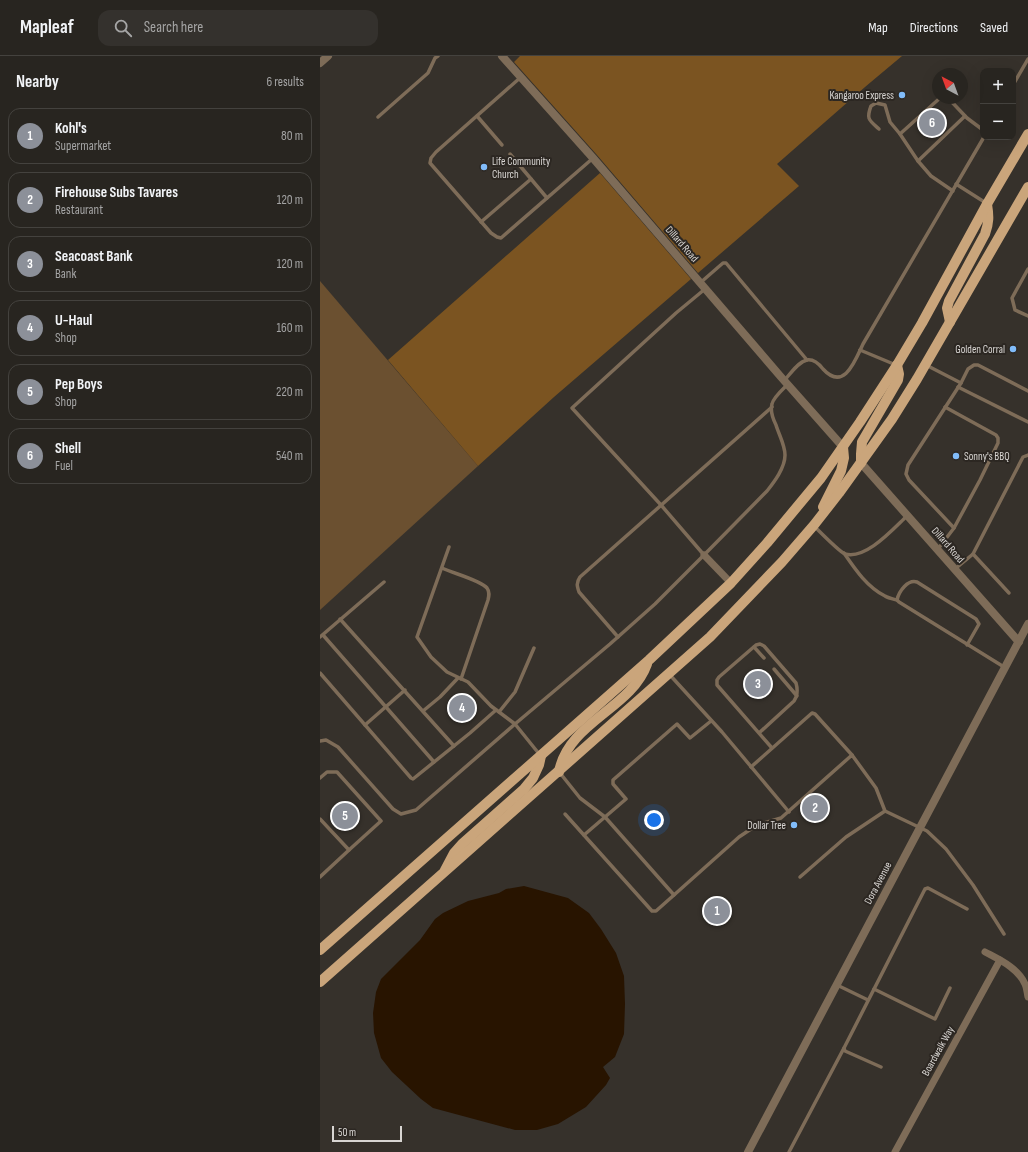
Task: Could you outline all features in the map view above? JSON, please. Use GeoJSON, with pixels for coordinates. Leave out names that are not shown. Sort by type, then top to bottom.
{"type":"FeatureCollection","features":[{"type":"Feature","properties":{"kind":"main road"},"geometry":{"type":"LineString","coordinates":[[320,950],[649,660],[731,583],[767,543],[821,478],[897,365],[1028,134]]}},
{"type":"Feature","properties":{"kind":"main road"},"geometry":{"type":"LineString","coordinates":[[320,982],[710,637],[782,562],[814,525],[861,464],[892,419],[1027,190]]}},
{"type":"Feature","properties":{"kind":"main road"},"geometry":{"type":"LineString","coordinates":[[950,322],[947,308],[949,301],[989,225],[989,212],[987,204]]}},
{"type":"Feature","properties":{"kind":"main road"},"geometry":{"type":"LineString","coordinates":[[861,464],[862,442],[898,380],[899,374],[897,365]]}},
{"type":"Feature","properties":{"kind":"main road"},"geometry":{"type":"LineString","coordinates":[[814,525],[841,471],[844,458],[843,447]]}},
{"type":"Feature","properties":{"kind":"main road"},"geometry":{"type":"LineString","coordinates":[[559,772],[561,761],[575,738],[631,689],[639,680],[649,660]]}},
{"type":"Feature","properties":{"kind":"main road"},"geometry":{"type":"LineString","coordinates":[[444,873],[447,864],[462,844],[524,789],[533,778],[541,756]]}},
{"type":"Feature","properties":{"kind":"street"},"geometry":{"type":"LineString","coordinates":[[320,63],[328,56]]}},
{"type":"Feature","properties":{"kind":"street","name":"Dillard Road"},"geometry":{"type":"LineString","coordinates":[[502,56],[593,158],[786,383],[843,447]]}},
{"type":"Feature","properties":{"kind":"street","name":"Dillard Road"},"geometry":{"type":"LineString","coordinates":[[861,464],[1019,642]]}},
{"type":"Feature","properties":{"kind":"street"},"geometry":{"type":"LineString","coordinates":[[704,555],[731,583]]}},
{"type":"Feature","properties":{"kind":"street","name":"Dora Avenue"},"geometry":{"type":"LineString","coordinates":[[748,1152],[1028,624]]}},
{"type":"Feature","properties":{"kind":"street"},"geometry":{"type":"LineString","coordinates":[[985,952],[1018,972],[1025,985],[1028,997]]}},
{"type":"Feature","properties":{"kind":"street","name":"Boardwalk Way"},"geometry":{"type":"LineString","coordinates":[[895,1152],[1000,960]]}},
{"type":"Feature","properties":{"kind":"lane"},"geometry":{"type":"LineString","coordinates":[[378,117],[428,73],[435,57]]}},
{"type":"Feature","properties":{"kind":"lane"},"geometry":{"type":"LineString","coordinates":[[1016,80],[1028,59]]}},
{"type":"Feature","properties":{"kind":"lane"},"geometry":{"type":"LineString","coordinates":[[521,77],[431,158],[430,163],[481,222],[491,233],[496,237],[501,238],[593,158]]}},
{"type":"Feature","properties":{"kind":"lane"},"geometry":{"type":"LineString","coordinates":[[879,129],[869,120],[868,114],[871,106],[876,103],[885,105],[890,122],[900,134],[918,162],[931,176],[953,191]]}},
{"type":"Feature","properties":{"kind":"lane"},"geometry":{"type":"LineString","coordinates":[[900,134],[933,104]]}},
{"type":"Feature","properties":{"kind":"lane"},"geometry":{"type":"LineString","coordinates":[[954,104],[965,116],[980,128]]}},
{"type":"Feature","properties":{"kind":"lane"},"geometry":{"type":"LineString","coordinates":[[476,116],[502,145]]}},
{"type":"Feature","properties":{"kind":"lane"},"geometry":{"type":"LineString","coordinates":[[918,162],[965,116]]}},
{"type":"Feature","properties":{"kind":"lane"},"geometry":{"type":"LineString","coordinates":[[320,741],[326,740],[338,747],[393,809],[401,814],[416,810],[618,637],[704,555],[774,482],[782,467],[785,454],[774,423],[772,407],[773,401],[793,370],[802,362],[807,360],[812,360],[826,373],[838,378],[846,373],[982,140]]}},
{"type":"Feature","properties":{"kind":"lane"},"geometry":{"type":"LineString","coordinates":[[510,154],[547,198]]}},
{"type":"Feature","properties":{"kind":"lane"},"geometry":{"type":"LineString","coordinates":[[481,222],[531,179]]}},
{"type":"Feature","properties":{"kind":"lane"},"geometry":{"type":"LineString","coordinates":[[956,184],[987,204]]}},
{"type":"Feature","properties":{"kind":"lane"},"geometry":{"type":"LineString","coordinates":[[704,555],[661,505],[572,408],[676,313],[723,263],[726,263],[807,360]]}},
{"type":"Feature","properties":{"kind":"lane"},"geometry":{"type":"LineString","coordinates":[[1028,269],[1012,298],[1015,310],[1028,316]]}},
{"type":"Feature","properties":{"kind":"lane"},"geometry":{"type":"LineString","coordinates":[[860,350],[897,365]]}},
{"type":"Feature","properties":{"kind":"lane"},"geometry":{"type":"LineString","coordinates":[[925,364],[959,385],[1028,422]]}},
{"type":"Feature","properties":{"kind":"lane"},"geometry":{"type":"LineString","coordinates":[[954,528],[909,480],[906,474],[908,465],[968,369],[974,365],[978,365],[1028,391]]}},
{"type":"Feature","properties":{"kind":"lane"},"geometry":{"type":"LineString","coordinates":[[618,637],[579,592],[577,581],[772,407]]}},
{"type":"Feature","properties":{"kind":"lane"},"geometry":{"type":"LineString","coordinates":[[938,550],[954,528],[998,443],[998,438],[996,435],[945,407]]}},
{"type":"Feature","properties":{"kind":"lane"},"geometry":{"type":"LineString","coordinates":[[955,569],[973,554],[1023,457],[1028,455]]}},
{"type":"Feature","properties":{"kind":"lane"},"geometry":{"type":"LineString","coordinates":[[844,553],[855,554],[866,551],[908,516]]}},
{"type":"Feature","properties":{"kind":"lane"},"geometry":{"type":"LineString","coordinates":[[814,525],[844,553],[857,572],[886,597],[897,600],[967,645],[1005,667]]}},
{"type":"Feature","properties":{"kind":"lane"},"geometry":{"type":"LineString","coordinates":[[449,547],[417,637],[431,657],[447,672],[468,682],[491,706],[515,724],[541,756]]}},
{"type":"Feature","properties":{"kind":"lane"},"geometry":{"type":"LineString","coordinates":[[973,554],[1009,594]]}},
{"type":"Feature","properties":{"kind":"lane"},"geometry":{"type":"LineString","coordinates":[[423,711],[460,678],[490,596],[486,588],[479,583],[442,568]]}},
{"type":"Feature","properties":{"kind":"lane"},"geometry":{"type":"LineString","coordinates":[[897,600],[898,594],[909,582],[913,580],[976,619],[979,624],[967,645]]}},
{"type":"Feature","properties":{"kind":"lane"},"geometry":{"type":"LineString","coordinates":[[384,582],[321,636],[386,706],[434,762]]}},
{"type":"Feature","properties":{"kind":"lane"},"geometry":{"type":"LineString","coordinates":[[340,619],[454,746]]}},
{"type":"Feature","properties":{"kind":"lane"},"geometry":{"type":"LineString","coordinates":[[759,733],[794,702],[798,689],[796,683],[764,646],[760,644],[756,645],[719,676],[717,685],[772,748]]}},
{"type":"Feature","properties":{"kind":"lane"},"geometry":{"type":"LineString","coordinates":[[754,647],[764,658]]}},
{"type":"Feature","properties":{"kind":"lane"},"geometry":{"type":"LineString","coordinates":[[320,673],[411,778],[413,778],[498,711],[515,692],[534,648]]}},
{"type":"Feature","properties":{"kind":"lane"},"geometry":{"type":"LineString","coordinates":[[774,669],[797,696]]}},
{"type":"Feature","properties":{"kind":"lane"},"geometry":{"type":"LineString","coordinates":[[669,674],[789,812]]}},
{"type":"Feature","properties":{"kind":"lane"},"geometry":{"type":"LineString","coordinates":[[365,725],[405,690]]}},
{"type":"Feature","properties":{"kind":"lane"},"geometry":{"type":"LineString","coordinates":[[751,767],[812,713],[815,714],[852,755],[876,788],[885,811],[927,831],[946,849],[974,884],[1004,934]]}},
{"type":"Feature","properties":{"kind":"lane"},"geometry":{"type":"LineString","coordinates":[[584,835],[626,799],[613,784],[613,780],[677,724],[690,738],[711,721]]}},
{"type":"Feature","properties":{"kind":"lane"},"geometry":{"type":"LineString","coordinates":[[566,814],[652,911],[656,911],[739,837],[757,825],[782,818],[852,755]]}},
{"type":"Feature","properties":{"kind":"lane"},"geometry":{"type":"LineString","coordinates":[[320,778],[327,772],[337,772],[381,821],[320,877]]}},
{"type":"Feature","properties":{"kind":"lane"},"geometry":{"type":"LineString","coordinates":[[559,772],[580,798],[605,817],[674,895]]}},
{"type":"Feature","properties":{"kind":"lane"},"geometry":{"type":"LineString","coordinates":[[800,877],[846,837],[885,811]]}},
{"type":"Feature","properties":{"kind":"lane"},"geometry":{"type":"LineString","coordinates":[[320,819],[349,850]]}},
{"type":"Feature","properties":{"kind":"lane"},"geometry":{"type":"LineString","coordinates":[[789,1152],[925,889],[928,888],[967,908]]}},
{"type":"Feature","properties":{"kind":"lane"},"geometry":{"type":"LineString","coordinates":[[837,985],[868,1000]]}},
{"type":"Feature","properties":{"kind":"lane"},"geometry":{"type":"LineString","coordinates":[[874,989],[934,1019],[950,988]]}},
{"type":"Feature","properties":{"kind":"lane"},"geometry":{"type":"LineString","coordinates":[[844,1048],[845,1051],[881,1067]]}},
{"type":"Feature","properties":{"kind":"shaded area"},"geometry":{"type":"Polygon","coordinates":[[[520,56],[902,56],[777,164],[799,186],[698,273],[597,155],[514,62],[520,56]]]}},
{"type":"Feature","properties":{"kind":"shaded area"},"geometry":{"type":"Polygon","coordinates":[[[600,173],[691,279],[554,397],[478,466],[388,360],[600,173]]]}},
{"type":"Feature","properties":{"kind":"shaded area"},"geometry":{"type":"Polygon","coordinates":[[[320,281],[478,466],[320,610],[320,281]]]}},
{"type":"Feature","properties":{"kind":"shaded area"},"geometry":{"type":"Polygon","coordinates":[[[524,886],[568,898],[589,913],[616,953],[624,976],[624,1034],[615,1057],[603,1067],[610,1078],[606,1085],[586,1107],[558,1124],[537,1130],[515,1130],[433,1108],[392,1072],[381,1058],[374,1033],[373,1013],[376,992],[381,979],[420,940],[435,919],[443,913],[468,901],[499,893],[506,889],[524,886]]]}},
{"type":"Feature","properties":{"kind":"place","name":"Kangaroo Express"},"geometry":{"type":"Point","coordinates":[902,95]}},
{"type":"Feature","properties":{"kind":"place","name":"Shell"},"geometry":{"type":"Point","coordinates":[932,123]}},
{"type":"Feature","properties":{"kind":"place","name":"Life Community Church"},"geometry":{"type":"Point","coordinates":[484,167]}},
{"type":"Feature","properties":{"kind":"place","name":"Golden Corral"},"geometry":{"type":"Point","coordinates":[1013,349]}},
{"type":"Feature","properties":{"kind":"place","name":"Sonny's BBQ"},"geometry":{"type":"Point","coordinates":[956,456]}},
{"type":"Feature","properties":{"kind":"place","name":"Seacoast Bank"},"geometry":{"type":"Point","coordinates":[758,684]}},
{"type":"Feature","properties":{"kind":"place","name":"U-Haul"},"geometry":{"type":"Point","coordinates":[462,708]}},
{"type":"Feature","properties":{"kind":"place","name":"Firehouse Subs Tavares"},"geometry":{"type":"Point","coordinates":[815,808]}},
{"type":"Feature","properties":{"kind":"place","name":"Pep Boys"},"geometry":{"type":"Point","coordinates":[345,816]}},
{"type":"Feature","properties":{"kind":"place","name":"Dollar Tree"},"geometry":{"type":"Point","coordinates":[794,825]}},
{"type":"Feature","properties":{"kind":"place","name":"Kohl's"},"geometry":{"type":"Point","coordinates":[717,911]}}]}
